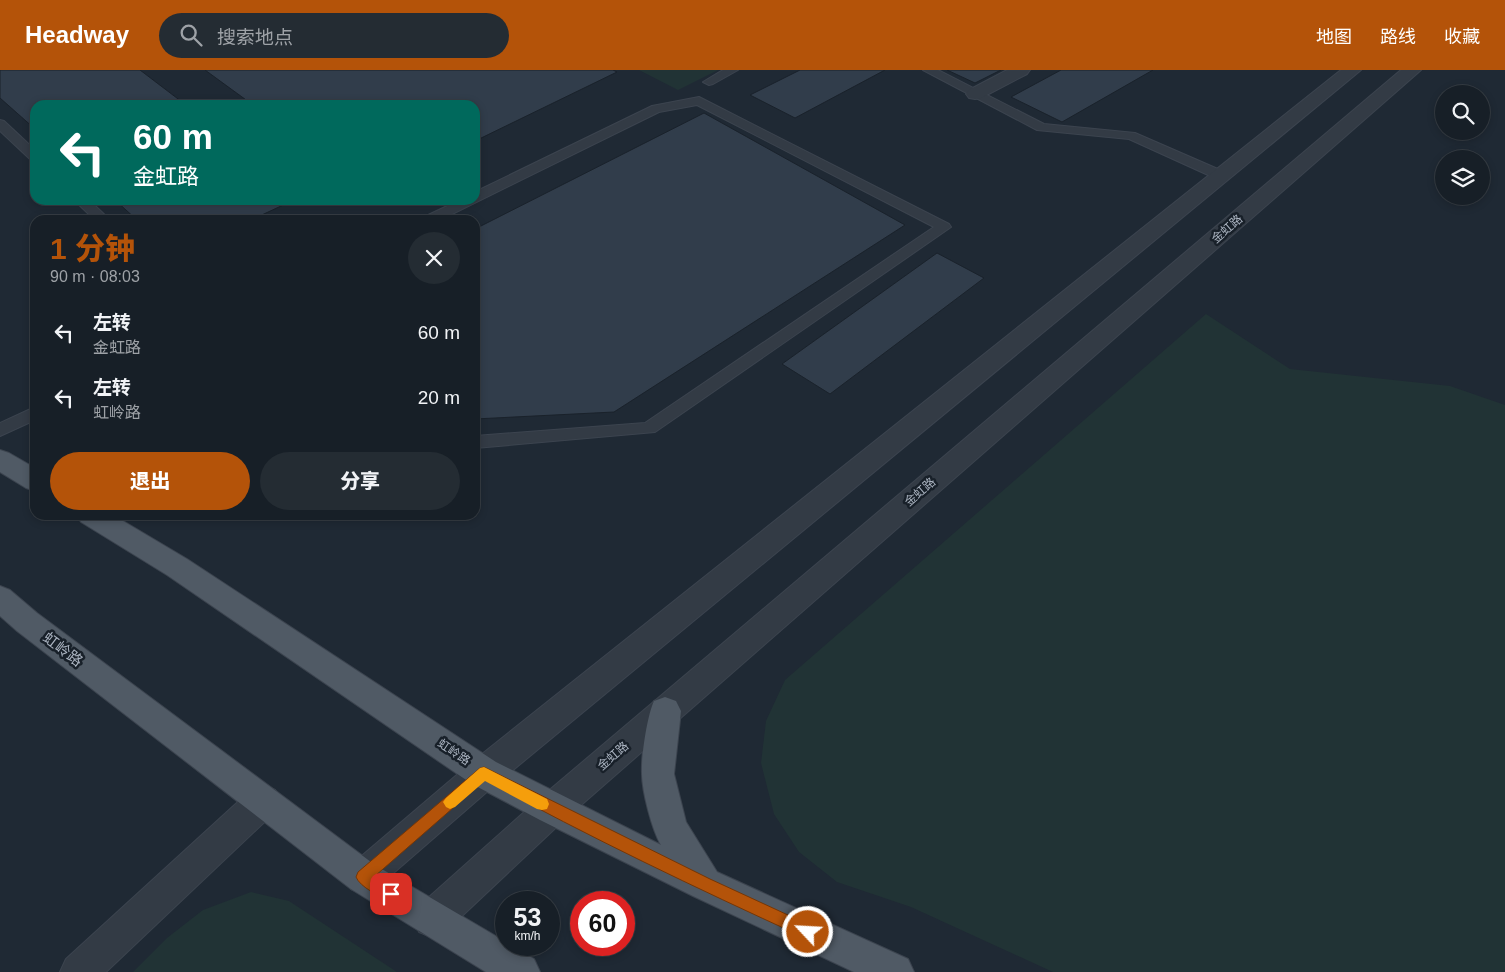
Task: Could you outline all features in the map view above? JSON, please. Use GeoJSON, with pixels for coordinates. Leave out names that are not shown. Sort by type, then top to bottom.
{"type":"FeatureCollection","features":[{"type":"Feature","properties":{"kind":"main road"},"geometry":{"type":"LineString","coordinates":[[0,460],[30,478]]}},
{"type":"Feature","properties":{"kind":"main road","name":"虹岭路"},"geometry":{"type":"LineString","coordinates":[[99,520],[176,567],[484,773],[552,809],[704,884],[895,972]]}},
{"type":"Feature","properties":{"kind":"main road","name":"虹岭路"},"geometry":{"type":"LineString","coordinates":[[0,598],[35,628],[363,877],[521,972]]}},
{"type":"Feature","properties":{"kind":"main road"},"geometry":{"type":"LineString","coordinates":[[665,711],[658,774],[670,828],[704,884]]}},
{"type":"Feature","properties":{"kind":"street"},"geometry":{"type":"LineString","coordinates":[[975,94],[1021,70]]}},
{"type":"Feature","properties":{"kind":"street"},"geometry":{"type":"LineString","coordinates":[[363,877],[484,773],[1352,70]]}},
{"type":"Feature","properties":{"kind":"street","name":"金虹路"},"geometry":{"type":"LineString","coordinates":[[432,919],[552,809],[665,711],[1412,70]]}},
{"type":"Feature","properties":{"kind":"street"},"geometry":{"type":"LineString","coordinates":[[79,972],[262,800]]}},
{"type":"Feature","properties":{"kind":"lane"},"geometry":{"type":"LineString","coordinates":[[709,82],[732,70]]}},
{"type":"Feature","properties":{"kind":"lane"},"geometry":{"type":"LineString","coordinates":[[929,70],[1041,127],[1131,136],[1222,176]]}},
{"type":"Feature","properties":{"kind":"lane"},"geometry":{"type":"LineString","coordinates":[[480,195],[656,108],[699,101],[944,227],[649,428],[480,442]]}},
{"type":"Feature","properties":{"kind":"lane"},"geometry":{"type":"LineString","coordinates":[[0,124],[30,152]]}},
{"type":"Feature","properties":{"kind":"lane"},"geometry":{"type":"LineString","coordinates":[[86,205],[98,215]]}},
{"type":"Feature","properties":{"kind":"lane"},"geometry":{"type":"LineString","coordinates":[[439,215],[460,205]]}},
{"type":"Feature","properties":{"kind":"lane"},"geometry":{"type":"LineString","coordinates":[[0,430],[30,415]]}},
{"type":"Feature","properties":{"kind":"shaded area"},"geometry":{"type":"Polygon","coordinates":[[[639,70],[718,70],[678,90],[639,70]]]}},
{"type":"Feature","properties":{"kind":"shaded area"},"geometry":{"type":"Polygon","coordinates":[[[1206,314],[1290,369],[1450,386],[1505,405],[1505,972],[1053,972],[911,907],[837,882],[799,852],[774,814],[761,763],[766,721],[785,680],[1206,314]]]}},
{"type":"Feature","properties":{"kind":"shaded area"},"geometry":{"type":"Polygon","coordinates":[[[251,892],[289,901],[397,972],[133,972],[167,938],[203,910],[251,892]]]}},
{"type":"Feature","properties":{"kind":"building"},"geometry":{"type":"Polygon","coordinates":[[[0,70],[140,70],[179,100],[30,100],[30,125],[0,98],[0,70]]]}},
{"type":"Feature","properties":{"kind":"building"},"geometry":{"type":"Polygon","coordinates":[[[205,70],[613,70],[617,72],[480,139],[480,100],[246,100],[205,70]]]}},
{"type":"Feature","properties":{"kind":"building"},"geometry":{"type":"Polygon","coordinates":[[[800,70],[885,70],[795,118],[750,95],[800,70]]]}},
{"type":"Feature","properties":{"kind":"building"},"geometry":{"type":"Polygon","coordinates":[[[947,70],[1001,70],[975,83],[947,70]]]}},
{"type":"Feature","properties":{"kind":"building"},"geometry":{"type":"Polygon","coordinates":[[[1061,70],[1153,70],[1062,122],[1011,97],[1061,70]]]}},
{"type":"Feature","properties":{"kind":"building"},"geometry":{"type":"Polygon","coordinates":[[[704,113],[905,225],[614,412],[480,419],[480,226],[704,113]]]}},
{"type":"Feature","properties":{"kind":"building"},"geometry":{"type":"Polygon","coordinates":[[[120,205],[283,205],[262,215],[132,215],[120,205]]]}},
{"type":"Feature","properties":{"kind":"building"},"geometry":{"type":"Polygon","coordinates":[[[937,253],[984,278],[830,394],[782,364],[937,253]]]}},
{"type":"Feature","properties":{"kind":"slow traffic"},"geometry":{"type":"LineString","coordinates":[[450,802],[484,773],[542,804]]}},
{"type":"Feature","properties":{"kind":"route"},"geometry":{"type":"LineString","coordinates":[[391,894],[363,877],[484,773],[552,809],[704,884],[808,932]]}}]}
